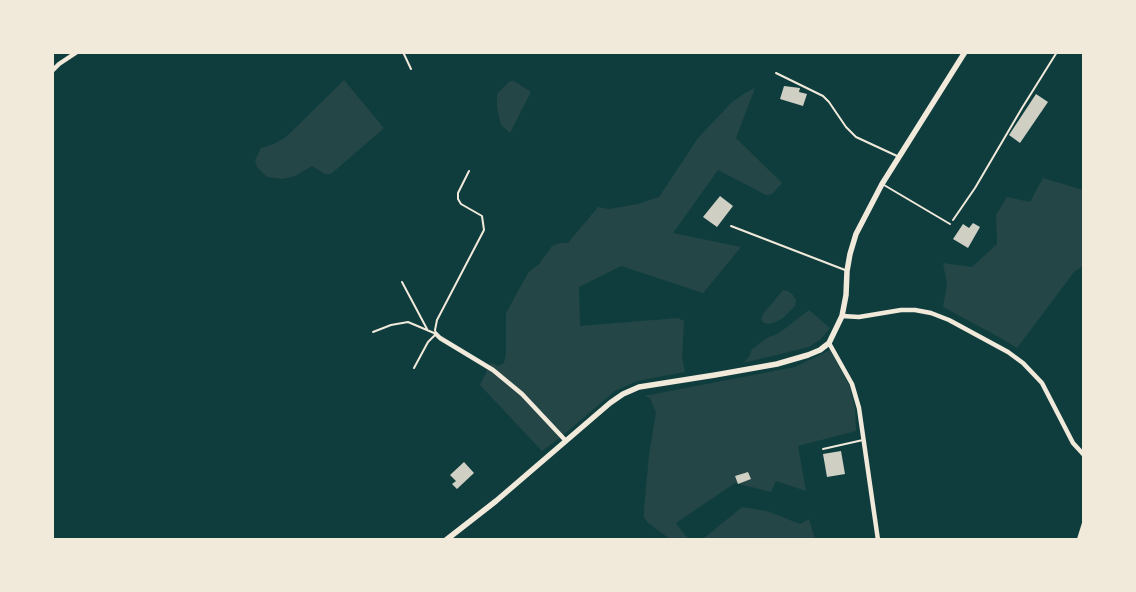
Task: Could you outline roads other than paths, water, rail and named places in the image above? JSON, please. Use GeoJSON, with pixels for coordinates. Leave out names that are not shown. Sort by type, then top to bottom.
{"type":"FeatureCollection","features":[{"type":"Feature","properties":{"kind":"street"},"geometry":{"type":"LineString","coordinates":[[52,71],[77,52]]}},
{"type":"Feature","properties":{"kind":"street"},"geometry":{"type":"LineString","coordinates":[[446,540],[496,501],[566,440],[623,394],[640,387],[715,376],[777,364],[808,355],[829,344],[842,316],[846,296],[847,271],[856,234],[882,184],[965,52]]}},
{"type":"Feature","properties":{"kind":"street"},"geometry":{"type":"LineString","coordinates":[[842,316],[859,317],[901,310],[931,313],[949,320],[1008,352],[1023,363],[1042,383],[1073,443],[1084,455]]}},
{"type":"Feature","properties":{"kind":"street"},"geometry":{"type":"LineString","coordinates":[[436,334],[493,370],[514,388],[566,440]]}},
{"type":"Feature","properties":{"kind":"street"},"geometry":{"type":"LineString","coordinates":[[829,344],[852,384],[859,408],[878,540]]}},
{"type":"Feature","properties":{"kind":"street"},"geometry":{"type":"LineString","coordinates":[[1079,540],[1084,524]]}},
{"type":"Feature","properties":{"kind":"lane"},"geometry":{"type":"LineString","coordinates":[[403,52],[411,69]]}},
{"type":"Feature","properties":{"kind":"lane"},"geometry":{"type":"LineString","coordinates":[[776,73],[823,96],[846,127],[856,136],[899,156]]}},
{"type":"Feature","properties":{"kind":"lane"},"geometry":{"type":"LineString","coordinates":[[436,334],[437,320],[484,230],[482,216],[461,204],[458,199],[458,193],[469,171]]}},
{"type":"Feature","properties":{"kind":"lane"},"geometry":{"type":"LineString","coordinates":[[882,184],[950,224]]}},
{"type":"Feature","properties":{"kind":"lane"},"geometry":{"type":"LineString","coordinates":[[732,226],[847,271]]}},
{"type":"Feature","properties":{"kind":"lane"},"geometry":{"type":"LineString","coordinates":[[402,282],[427,329]]}},
{"type":"Feature","properties":{"kind":"lane"},"geometry":{"type":"LineString","coordinates":[[373,332],[391,325],[408,322],[436,334]]}},
{"type":"Feature","properties":{"kind":"lane"},"geometry":{"type":"LineString","coordinates":[[414,368],[428,342],[436,334]]}},
{"type":"Feature","properties":{"kind":"lane"},"geometry":{"type":"LineString","coordinates":[[823,449],[864,440]]}}]}
